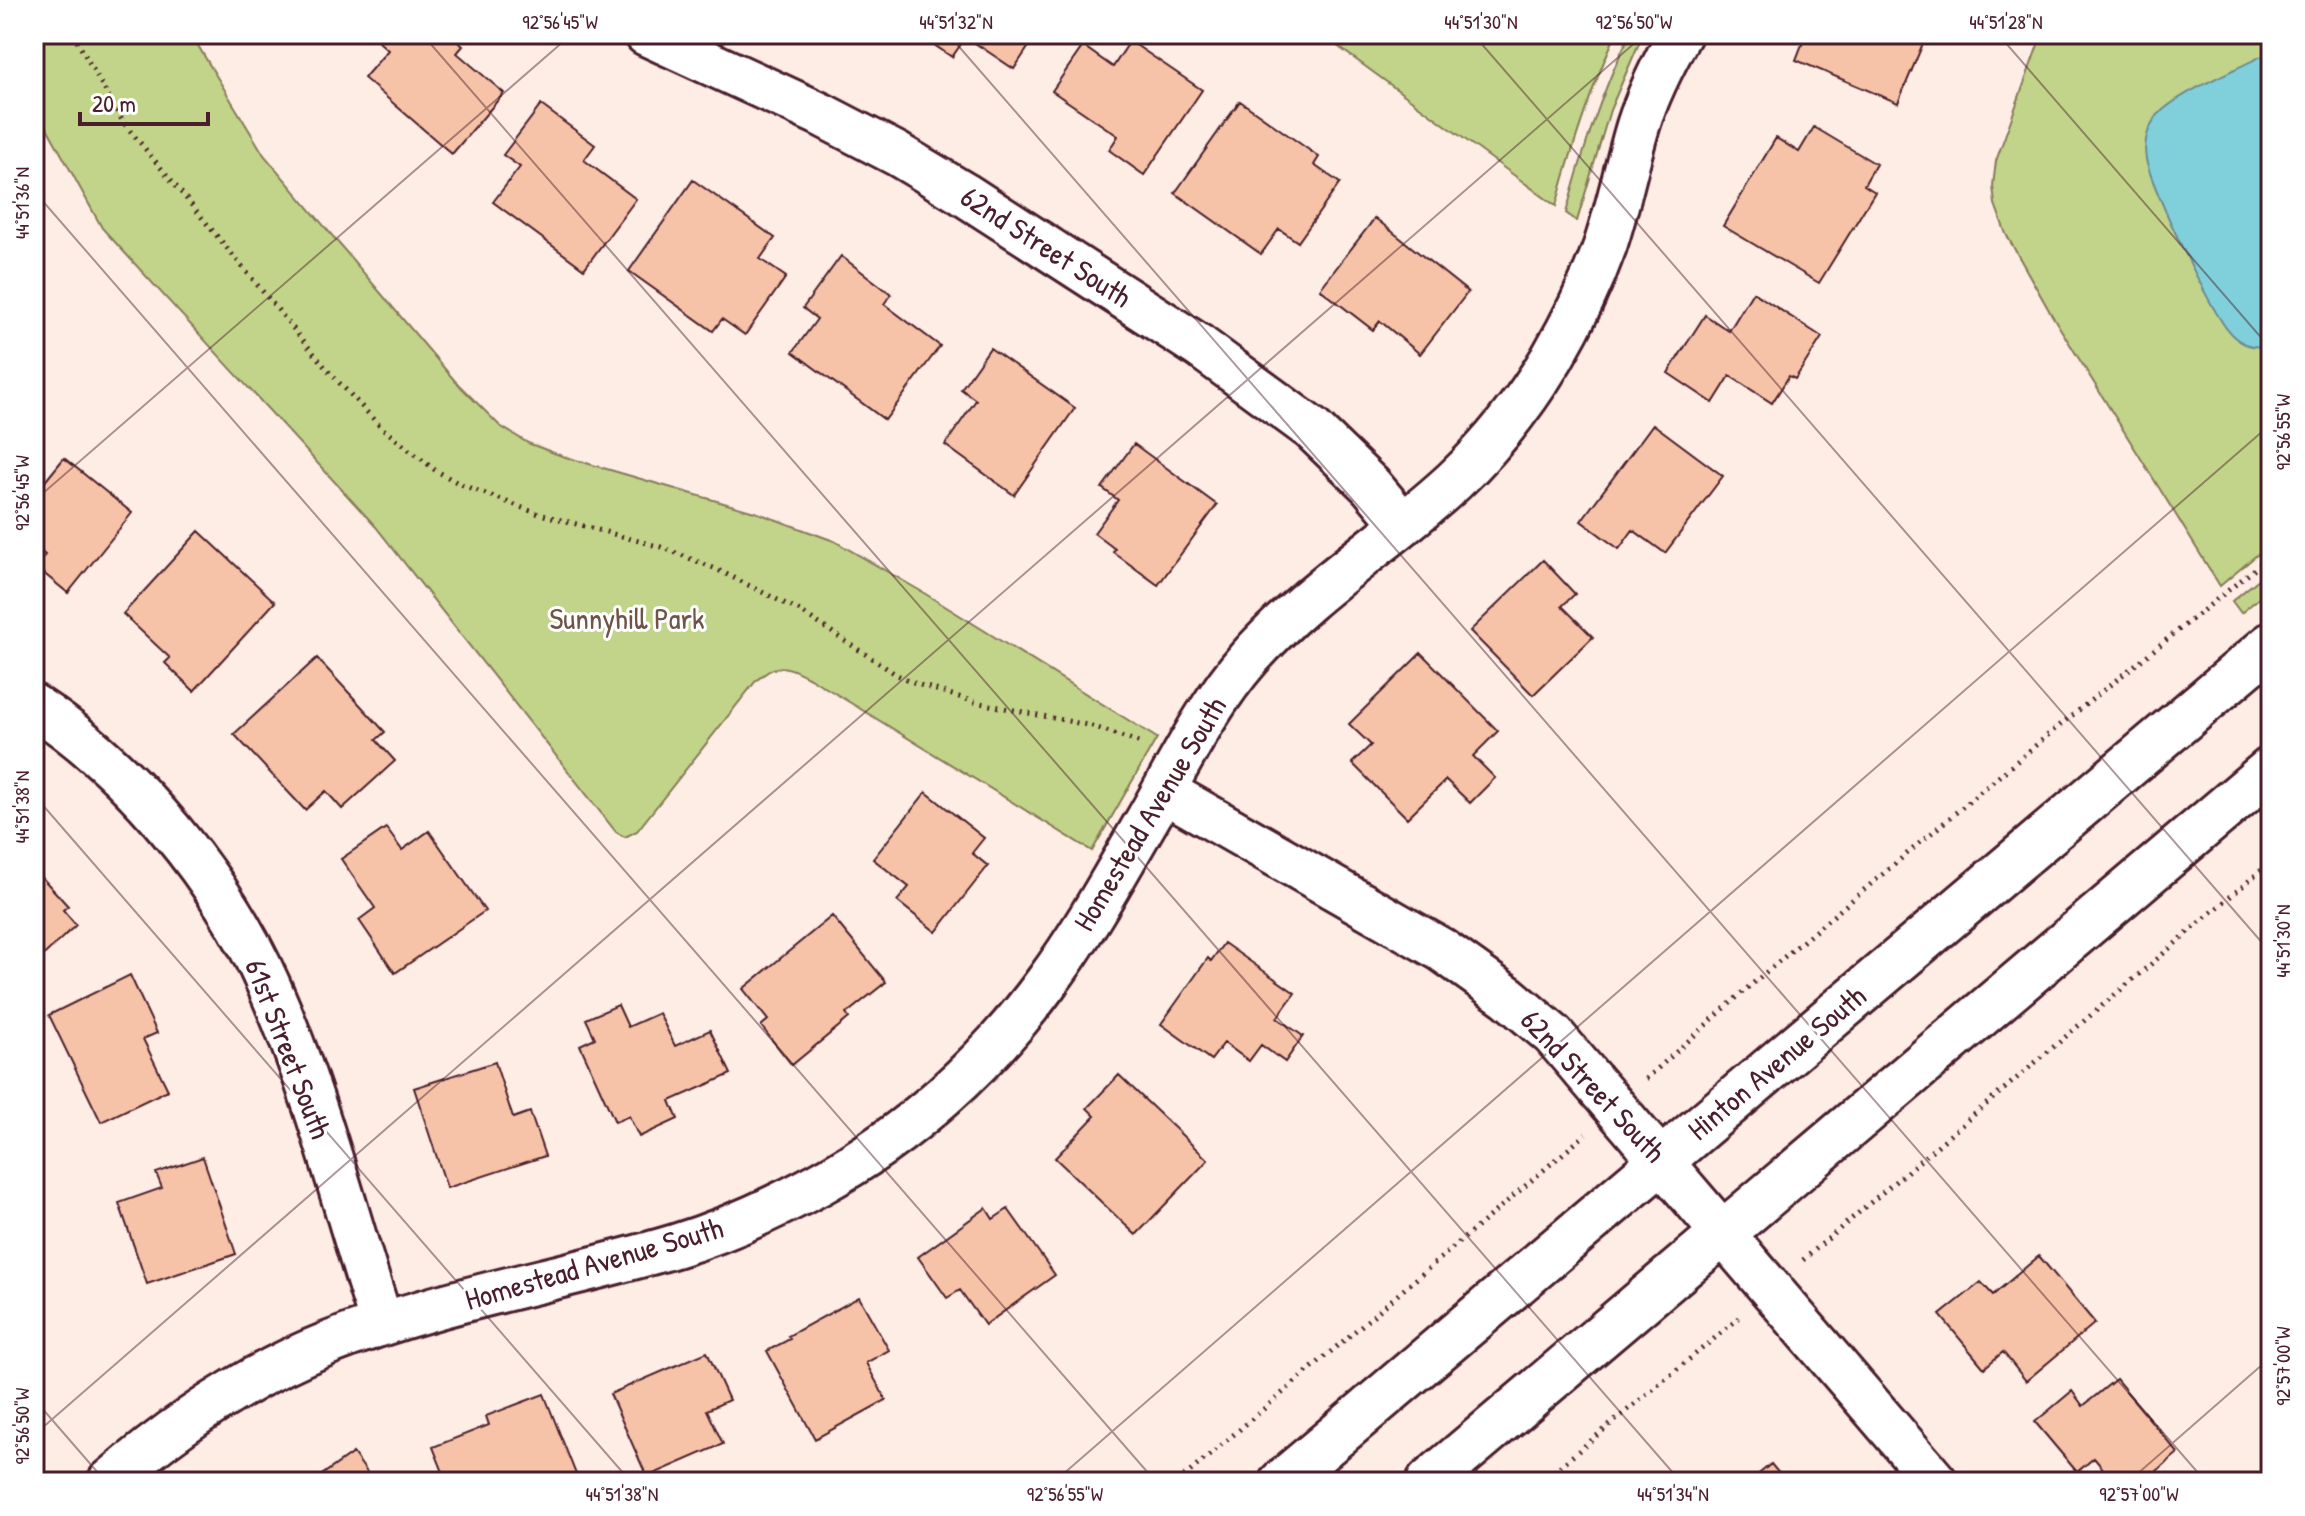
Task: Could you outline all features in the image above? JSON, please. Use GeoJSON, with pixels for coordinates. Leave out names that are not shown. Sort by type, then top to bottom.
{"type":"FeatureCollection","features":[{"type":"Feature","properties":{"kind":"main road","name":"Hinton Avenue South"},"geometry":{"type":"LineString","coordinates":[[1282,1482],[2271,645]]}},
{"type":"Feature","properties":{"kind":"main road"},"geometry":{"type":"LineString","coordinates":[[1429,1482],[2271,769]]}},
{"type":"Feature","properties":{"kind":"street","name":"62nd Street South"},"geometry":{"type":"LineString","coordinates":[[646,34],[793,101],[897,154],[1145,311],[1294,414],[1341,456],[1403,524]]}},
{"type":"Feature","properties":{"kind":"street","name":"Homestead Avenue South"},"geometry":{"type":"LineString","coordinates":[[109,1482],[163,1437],[251,1380],[329,1343],[382,1324],[702,1237],[803,1192],[874,1150],[947,1091],[1026,1009],[1068,951],[1213,706],[1250,657],[1308,598],[1403,524],[1468,468],[1498,435],[1532,389],[1585,294],[1604,247],[1645,105],[1680,34]]}},
{"type":"Feature","properties":{"kind":"street","name":"61st Street South"},"geometry":{"type":"LineString","coordinates":[[34,706],[86,746],[135,792],[191,859],[246,939],[290,1038],[382,1324]]}},
{"type":"Feature","properties":{"kind":"street","name":"62nd Street South"},"geometry":{"type":"LineString","coordinates":[[1164,791],[1473,970],[1553,1035],[1936,1482]]}},
{"type":"Feature","properties":{"kind":"path"},"geometry":{"type":"LineString","coordinates":[[73,34],[123,122],[330,373],[382,428],[435,470],[460,484],[536,513],[661,547],[716,569],[800,611],[897,675],[920,685],[975,702],[1092,726],[1135,741]]}},
{"type":"Feature","properties":{"kind":"path"},"geometry":{"type":"LineString","coordinates":[[1683,1045],[2054,730],[2271,556]]}},
{"type":"Feature","properties":{"kind":"path"},"geometry":{"type":"LineString","coordinates":[[1842,1226],[2271,862]]}},
{"type":"Feature","properties":{"kind":"path"},"geometry":{"type":"LineString","coordinates":[[1178,1482],[1553,1164]]}},
{"type":"Feature","properties":{"kind":"path"},"geometry":{"type":"LineString","coordinates":[[1541,1482],[1708,1346]]}},
{"type":"Feature","properties":{"kind":"green space","name":"Sunnyhill Park"},"geometry":{"type":"Polygon","coordinates":[[[34,34],[191,34],[264,155],[455,381],[500,426],[528,443],[562,456],[758,513],[834,541],[919,590],[1157,738],[1092,851],[810,678],[781,667],[769,671],[755,682],[637,831],[625,837],[616,832],[376,527],[102,228],[34,104],[34,34]]]}},
{"type":"Feature","properties":{"kind":"green space"},"geometry":{"type":"Polygon","coordinates":[[[1321,34],[1616,34],[1582,119],[1556,206],[1321,34]]]}},
{"type":"Feature","properties":{"kind":"green space"},"geometry":{"type":"Polygon","coordinates":[[[1630,34],[1643,34],[1610,110],[1577,221],[1566,213],[1572,190],[1601,100],[1630,34]]]}},
{"type":"Feature","properties":{"kind":"green space"},"geometry":{"type":"Polygon","coordinates":[[[2042,34],[2271,34],[2271,543],[2220,586],[2050,312],[2006,234],[1995,204],[1993,186],[1996,161],[2042,34]]]}},
{"type":"Feature","properties":{"kind":"green space"},"geometry":{"type":"Polygon","coordinates":[[[2271,569],[2271,588],[2241,613],[2232,601],[2271,569]]]}},
{"type":"Feature","properties":{"kind":"water"},"geometry":{"type":"Polygon","coordinates":[[[2271,51],[2271,345],[2260,347],[2241,342],[2223,324],[2159,195],[2146,159],[2145,145],[2152,123],[2172,103],[2271,51]]]}},
{"type":"Feature","properties":{"kind":"building"},"geometry":{"type":"Polygon","coordinates":[[[386,34],[450,34],[463,46],[457,53],[504,93],[452,154],[364,78],[388,50],[379,42],[386,34]]]}},
{"type":"Feature","properties":{"kind":"building"},"geometry":{"type":"Polygon","coordinates":[[[918,34],[1037,34],[1014,69],[966,37],[952,57],[918,34]]]}},
{"type":"Feature","properties":{"kind":"building"},"geometry":{"type":"Polygon","coordinates":[[[1806,34],[1927,34],[1898,103],[1796,60],[1806,34]]]}},
{"type":"Feature","properties":{"kind":"building"},"geometry":{"type":"Polygon","coordinates":[[[1130,41],[1202,90],[1144,175],[1109,150],[1118,136],[1052,91],[1083,46],[1113,67],[1130,41]]]}},
{"type":"Feature","properties":{"kind":"building"},"geometry":{"type":"Polygon","coordinates":[[[1240,101],[1319,157],[1314,165],[1340,183],[1298,242],[1279,229],[1261,254],[1175,193],[1240,101]]]}},
{"type":"Feature","properties":{"kind":"building"},"geometry":{"type":"Polygon","coordinates":[[[541,105],[595,145],[584,160],[636,199],[584,269],[493,202],[520,167],[503,155],[541,105]]]}},
{"type":"Feature","properties":{"kind":"building"},"geometry":{"type":"Polygon","coordinates":[[[1814,127],[1876,164],[1864,185],[1875,192],[1819,283],[1723,226],[1776,138],[1799,152],[1814,127]]]}},
{"type":"Feature","properties":{"kind":"building"},"geometry":{"type":"Polygon","coordinates":[[[693,180],[775,238],[760,259],[786,277],[745,335],[722,319],[713,331],[629,271],[693,180]]]}},
{"type":"Feature","properties":{"kind":"building"},"geometry":{"type":"Polygon","coordinates":[[[1375,218],[1468,292],[1420,354],[1380,321],[1373,330],[1320,289],[1375,218]]]}},
{"type":"Feature","properties":{"kind":"building"},"geometry":{"type":"Polygon","coordinates":[[[841,256],[891,294],[884,304],[940,346],[885,420],[793,352],[817,319],[803,308],[841,256]]]}},
{"type":"Feature","properties":{"kind":"building"},"geometry":{"type":"Polygon","coordinates":[[[1753,292],[1822,337],[1795,379],[1789,376],[1772,403],[1730,376],[1713,403],[1668,373],[1705,315],[1729,331],[1753,292]]]}},
{"type":"Feature","properties":{"kind":"building"},"geometry":{"type":"Polygon","coordinates":[[[990,348],[1075,408],[1014,495],[945,445],[976,400],[961,389],[990,348]]]}},
{"type":"Feature","properties":{"kind":"building"},"geometry":{"type":"Polygon","coordinates":[[[1653,424],[1723,476],[1665,553],[1633,530],[1619,549],[1581,521],[1653,424]]]}},
{"type":"Feature","properties":{"kind":"building"},"geometry":{"type":"Polygon","coordinates":[[[1134,444],[1217,505],[1158,585],[1113,552],[1115,549],[1094,533],[1118,500],[1102,488],[1134,444]]]}},
{"type":"Feature","properties":{"kind":"building"},"geometry":{"type":"Polygon","coordinates":[[[64,458],[132,513],[68,593],[36,567],[45,555],[34,546],[34,477],[43,484],[64,458]]]}},
{"type":"Feature","properties":{"kind":"building"},"geometry":{"type":"Polygon","coordinates":[[[199,531],[275,602],[194,691],[165,663],[170,658],[123,614],[199,531]]]}},
{"type":"Feature","properties":{"kind":"building"},"geometry":{"type":"Polygon","coordinates":[[[1543,560],[1575,594],[1562,606],[1593,637],[1533,695],[1470,631],[1543,560]]]}},
{"type":"Feature","properties":{"kind":"building"},"geometry":{"type":"Polygon","coordinates":[[[1421,653],[1498,731],[1473,756],[1495,778],[1470,803],[1446,780],[1407,818],[1352,763],[1371,745],[1349,724],[1421,653]]]}},
{"type":"Feature","properties":{"kind":"building"},"geometry":{"type":"Polygon","coordinates":[[[317,658],[385,732],[376,740],[395,761],[342,809],[326,791],[305,810],[234,734],[317,658]]]}},
{"type":"Feature","properties":{"kind":"building"},"geometry":{"type":"Polygon","coordinates":[[[926,792],[984,838],[972,853],[988,866],[936,932],[897,901],[909,887],[873,859],[926,792]]]}},
{"type":"Feature","properties":{"kind":"building"},"geometry":{"type":"Polygon","coordinates":[[[386,828],[402,850],[429,831],[485,911],[395,973],[359,920],[375,908],[341,859],[386,828]]]}},
{"type":"Feature","properties":{"kind":"building"},"geometry":{"type":"Polygon","coordinates":[[[34,869],[68,906],[63,910],[76,925],[34,964],[34,869]]]}},
{"type":"Feature","properties":{"kind":"building"},"geometry":{"type":"Polygon","coordinates":[[[832,916],[886,982],[846,1014],[849,1018],[792,1065],[761,1026],[768,1020],[743,989],[832,916]]]}},
{"type":"Feature","properties":{"kind":"building"},"geometry":{"type":"Polygon","coordinates":[[[1224,943],[1295,993],[1277,1018],[1303,1036],[1285,1062],[1261,1045],[1249,1061],[1224,1043],[1211,1060],[1161,1024],[1208,958],[1211,961],[1224,943]]]}},
{"type":"Feature","properties":{"kind":"building"},"geometry":{"type":"Polygon","coordinates":[[[130,975],[157,1033],[143,1039],[168,1090],[101,1122],[49,1015],[130,975]]]}},
{"type":"Feature","properties":{"kind":"building"},"geometry":{"type":"Polygon","coordinates":[[[618,1005],[628,1027],[659,1013],[675,1046],[710,1030],[731,1074],[670,1101],[678,1119],[639,1137],[629,1116],[615,1122],[580,1045],[595,1038],[586,1019],[618,1005]]]}},
{"type":"Feature","properties":{"kind":"building"},"geometry":{"type":"Polygon","coordinates":[[[495,1062],[513,1118],[530,1112],[545,1156],[447,1188],[414,1088],[495,1062]]]}},
{"type":"Feature","properties":{"kind":"building"},"geometry":{"type":"Polygon","coordinates":[[[1119,1075],[1208,1160],[1136,1235],[1055,1158],[1095,1116],[1087,1108],[1119,1075]]]}},
{"type":"Feature","properties":{"kind":"building"},"geometry":{"type":"Polygon","coordinates":[[[203,1157],[236,1254],[147,1284],[119,1203],[162,1188],[156,1173],[203,1157]]]}},
{"type":"Feature","properties":{"kind":"building"},"geometry":{"type":"Polygon","coordinates":[[[986,1208],[993,1219],[1008,1209],[1055,1275],[985,1325],[960,1290],[947,1298],[918,1257],[986,1208]]]}},
{"type":"Feature","properties":{"kind":"building"},"geometry":{"type":"Polygon","coordinates":[[[2039,1256],[2095,1323],[2026,1381],[2003,1352],[1984,1368],[1940,1315],[1981,1282],[1993,1295],[2039,1256]]]}},
{"type":"Feature","properties":{"kind":"building"},"geometry":{"type":"Polygon","coordinates":[[[859,1297],[889,1350],[866,1363],[886,1400],[815,1439],[767,1351],[859,1297]]]}},
{"type":"Feature","properties":{"kind":"building"},"geometry":{"type":"Polygon","coordinates":[[[707,1352],[729,1400],[707,1410],[723,1444],[647,1477],[610,1394],[707,1352]]]}},
{"type":"Feature","properties":{"kind":"building"},"geometry":{"type":"Polygon","coordinates":[[[2116,1379],[2178,1453],[2144,1482],[2114,1482],[2094,1458],[2077,1472],[2035,1422],[2072,1391],[2083,1406],[2116,1379]]]}},
{"type":"Feature","properties":{"kind":"building"},"geometry":{"type":"Polygon","coordinates":[[[544,1394],[577,1477],[564,1482],[447,1482],[433,1447],[489,1425],[486,1416],[544,1394]]]}},
{"type":"Feature","properties":{"kind":"building"},"geometry":{"type":"Polygon","coordinates":[[[353,1453],[374,1482],[323,1482],[319,1477],[353,1453]]]}},
{"type":"Feature","properties":{"kind":"building"},"geometry":{"type":"Polygon","coordinates":[[[1771,1464],[1786,1482],[1749,1482],[1771,1464]]]}}]}
